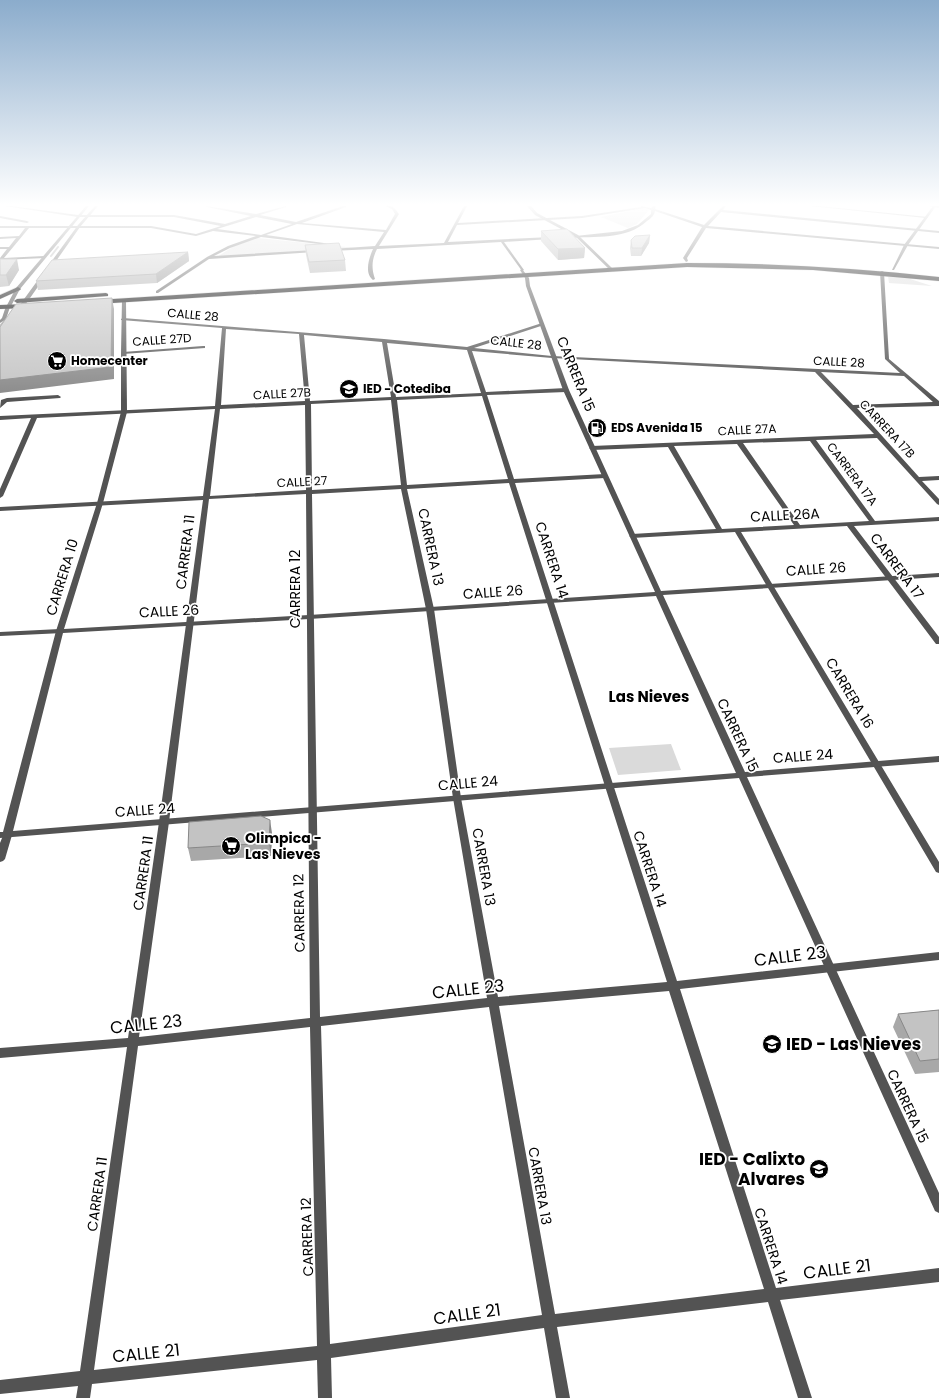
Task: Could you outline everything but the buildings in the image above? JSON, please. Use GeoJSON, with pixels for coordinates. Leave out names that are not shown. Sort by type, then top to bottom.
{"type":"FeatureCollection","features":[{"type":"Feature","properties":{"kind":"highway"},"geometry":{"type":"LineString","coordinates":[[0,308],[537,271]]}},
{"type":"Feature","properties":{"kind":"highway"},"geometry":{"type":"LineString","coordinates":[[868,271],[939,279]]}},
{"type":"Feature","properties":{"kind":"highway"},"geometry":{"type":"LineString","coordinates":[[914,271],[939,274]]}},
{"type":"Feature","properties":{"kind":"highway"},"geometry":{"type":"LineString","coordinates":[[0,301],[373,279],[524,272]]}},
{"type":"Feature","properties":{"kind":"highway"},"geometry":{"type":"LineString","coordinates":[[0,297],[18,289]]}},
{"type":"Feature","properties":{"kind":"street"},"geometry":{"type":"LineString","coordinates":[[0,322],[4,319],[8,307],[18,289],[33,271]]}},
{"type":"Feature","properties":{"kind":"street"},"geometry":{"type":"LineString","coordinates":[[21,307],[46,271]]}},
{"type":"Feature","properties":{"kind":"street"},"geometry":{"type":"LineString","coordinates":[[158,292],[189,271]]}},
{"type":"Feature","properties":{"kind":"street"},"geometry":{"type":"LineString","coordinates":[[370,271],[373,279]]}},
{"type":"Feature","properties":{"kind":"street","name":"CARRERA 15"},"geometry":{"type":"LineString","coordinates":[[524,272],[552,357],[566,390],[939,1207]]}},
{"type":"Feature","properties":{"kind":"street"},"geometry":{"type":"LineString","coordinates":[[882,272],[887,359],[938,403]]}},
{"type":"Feature","properties":{"kind":"street","name":"CARRERA 10"},"geometry":{"type":"LineString","coordinates":[[0,859],[3,835],[60,631],[100,503],[124,412],[124,300]]}},
{"type":"Feature","properties":{"kind":"street","name":"CALLE 28"},"geometry":{"type":"LineString","coordinates":[[123,319],[301,332],[552,357],[907,375]]}},
{"type":"Feature","properties":{"kind":"street"},"geometry":{"type":"LineString","coordinates":[[469,348],[542,324]]}},
{"type":"Feature","properties":{"kind":"street","name":"CARRERA 11"},"geometry":{"type":"LineString","coordinates":[[83,1398],[164,822],[207,498],[218,407],[224,327]]}},
{"type":"Feature","properties":{"kind":"street","name":"CARRERA 12"},"geometry":{"type":"LineString","coordinates":[[301,332],[308,403],[309,617],[315,1022],[325,1398]]}},
{"type":"Feature","properties":{"kind":"street","name":"CARRERA 13"},"geometry":{"type":"LineString","coordinates":[[384,340],[394,398],[404,487],[430,609],[457,798],[563,1398]]}},
{"type":"Feature","properties":{"kind":"street","name":"CALLE 27D"},"geometry":{"type":"LineString","coordinates":[[123,353],[203,347]]}},
{"type":"Feature","properties":{"kind":"street","name":"CARRERA 14"},"geometry":{"type":"LineString","coordinates":[[469,348],[805,1398]]}},
{"type":"Feature","properties":{"kind":"street","name":"CARRERA 17B"},"geometry":{"type":"LineString","coordinates":[[816,371],[852,407],[939,503]]}},
{"type":"Feature","properties":{"kind":"street","name":"CALLE 27B"},"geometry":{"type":"LineString","coordinates":[[0,418],[566,390]]}},
{"type":"Feature","properties":{"kind":"street"},"geometry":{"type":"LineString","coordinates":[[1,404],[58,397]]}},
{"type":"Feature","properties":{"kind":"street"},"geometry":{"type":"LineString","coordinates":[[852,407],[938,403]]}},
{"type":"Feature","properties":{"kind":"street"},"geometry":{"type":"LineString","coordinates":[[0,496],[35,416]]}},
{"type":"Feature","properties":{"kind":"street","name":"CALLE 27A"},"geometry":{"type":"LineString","coordinates":[[592,448],[878,436]]}},
{"type":"Feature","properties":{"kind":"street","name":"CARRERA 17A"},"geometry":{"type":"LineString","coordinates":[[811,438],[874,523]]}},
{"type":"Feature","properties":{"kind":"street"},"geometry":{"type":"LineString","coordinates":[[739,442],[798,526]]}},
{"type":"Feature","properties":{"kind":"street"},"geometry":{"type":"LineString","coordinates":[[670,445],[720,531]]}},
{"type":"Feature","properties":{"kind":"street","name":"CALLE 27"},"geometry":{"type":"LineString","coordinates":[[0,509],[605,476]]}},
{"type":"Feature","properties":{"kind":"street"},"geometry":{"type":"LineString","coordinates":[[918,479],[939,478]]}},
{"type":"Feature","properties":{"kind":"street","name":"CALLE 26A"},"geometry":{"type":"LineString","coordinates":[[632,536],[939,519]]}},
{"type":"Feature","properties":{"kind":"street","name":"CARRERA 17"},"geometry":{"type":"LineString","coordinates":[[850,524],[939,642]]}},
{"type":"Feature","properties":{"kind":"street","name":"CARRERA 16"},"geometry":{"type":"LineString","coordinates":[[737,530],[939,870]]}},
{"type":"Feature","properties":{"kind":"street","name":"CALLE 26"},"geometry":{"type":"LineString","coordinates":[[0,634],[309,617],[550,601],[658,592],[939,575]]}},
{"type":"Feature","properties":{"kind":"street","name":"CALLE 24"},"geometry":{"type":"LineString","coordinates":[[3,835],[939,759]]}},
{"type":"Feature","properties":{"kind":"street","name":"CALLE 23"},"geometry":{"type":"LineString","coordinates":[[0,1053],[133,1042],[494,1002],[673,986],[829,967],[939,956]]}},
{"type":"Feature","properties":{"kind":"street","name":"CALLE 21"},"geometry":{"type":"LineString","coordinates":[[0,1388],[324,1352],[549,1321],[939,1275]]}},
{"type":"Feature","properties":{"kind":"shaded area"},"geometry":{"type":"Polygon","coordinates":[[[888,276],[907,278],[932,286],[889,283],[888,276]]]}},
{"type":"Feature","properties":{"kind":"shaded area"},"geometry":{"type":"Polygon","coordinates":[[[671,744],[681,770],[618,775],[609,748],[671,744]]]}},
{"type":"Feature","properties":{"kind":"waterway"},"geometry":{"type":"LineString","coordinates":[[0,326],[5,320]]}},
{"type":"Feature","properties":{"kind":"place","name":"Homecenter"},"geometry":{"type":"Point","coordinates":[57,361]}},
{"type":"Feature","properties":{"kind":"place","name":"IED - Cotediba"},"geometry":{"type":"Point","coordinates":[349,389]}},
{"type":"Feature","properties":{"kind":"place","name":"EDS Avenida 15"},"geometry":{"type":"Point","coordinates":[597,428]}},
{"type":"Feature","properties":{"kind":"place","name":"Olimpica - Las Nieves"},"geometry":{"type":"Point","coordinates":[231,846]}},
{"type":"Feature","properties":{"kind":"place","name":"IED - Las Nieves"},"geometry":{"type":"Point","coordinates":[772,1044]}},
{"type":"Feature","properties":{"kind":"place","name":"IED - Calixto Alvares"},"geometry":{"type":"Point","coordinates":[819,1169]}},
{"type":"Feature","properties":{"kind":"district","name":"Las Nieves"},"geometry":{"type":"Point","coordinates":[649,697]}}]}
